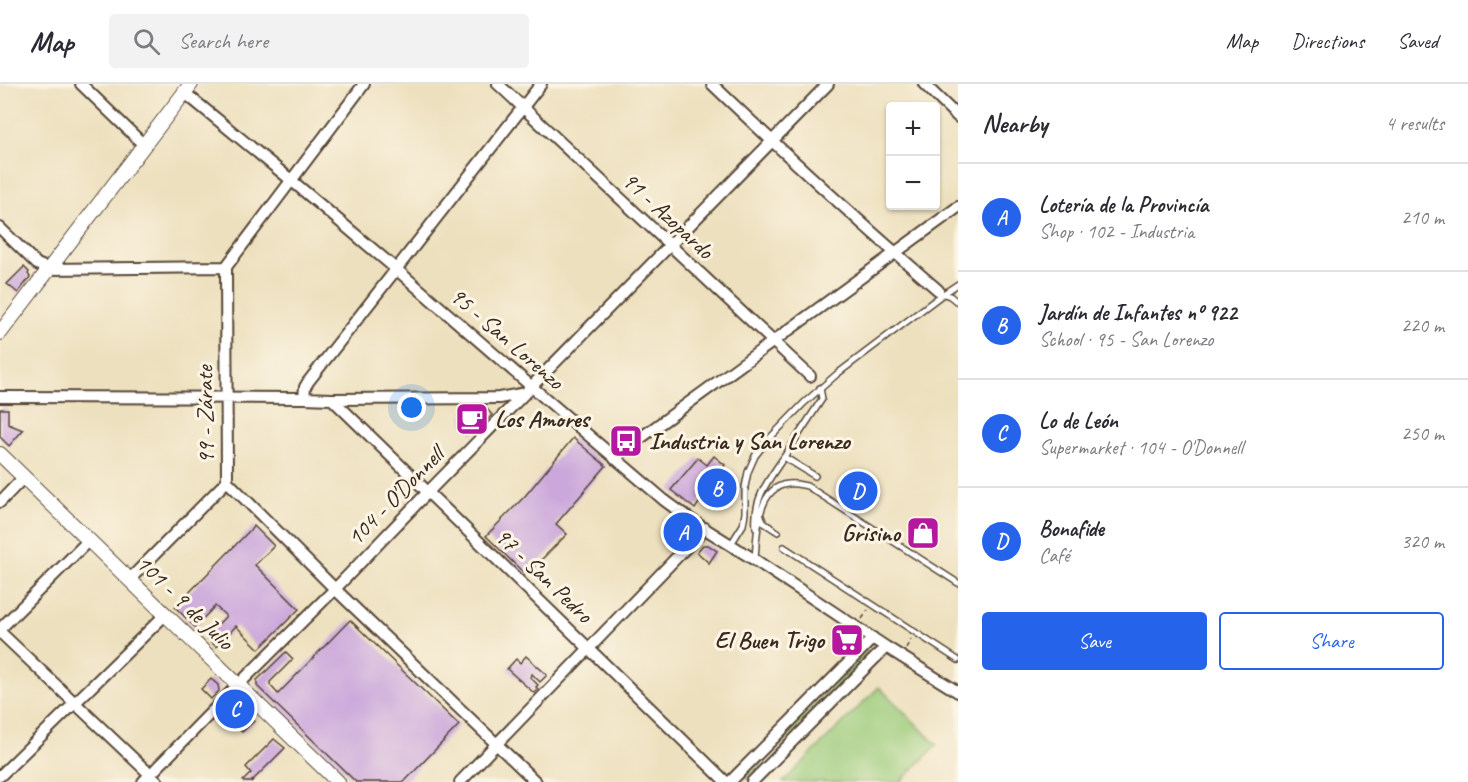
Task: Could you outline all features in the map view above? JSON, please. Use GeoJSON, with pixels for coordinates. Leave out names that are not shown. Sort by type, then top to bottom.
{"type":"FeatureCollection","features":[{"type":"Feature","properties":{"kind":"street"},"geometry":{"type":"LineString","coordinates":[[81,84],[144,145]]}},
{"type":"Feature","properties":{"kind":"street"},"geometry":{"type":"LineString","coordinates":[[0,228],[37,264],[49,269],[226,267],[364,84]]}},
{"type":"Feature","properties":{"kind":"street","name":"91 - Azopardo"},"geometry":{"type":"LineString","coordinates":[[498,84],[810,376]]}},
{"type":"Feature","properties":{"kind":"street"},"geometry":{"type":"LineString","coordinates":[[304,398],[308,382],[542,84]]}},
{"type":"Feature","properties":{"kind":"street"},"geometry":{"type":"LineString","coordinates":[[712,84],[772,142],[940,292]]}},
{"type":"Feature","properties":{"kind":"street","name":"104 - O'Donnell"},"geometry":{"type":"LineString","coordinates":[[150,779],[238,685],[335,589],[828,84]]}},
{"type":"Feature","properties":{"kind":"street"},"geometry":{"type":"LineString","coordinates":[[924,84],[958,117]]}},
{"type":"Feature","properties":{"kind":"street"},"geometry":{"type":"LineString","coordinates":[[0,333],[188,88]]}},
{"type":"Feature","properties":{"kind":"street","name":"95 - San Lorenzo"},"geometry":{"type":"LineString","coordinates":[[188,88],[396,269],[529,390],[664,500],[958,692]]}},
{"type":"Feature","properties":{"kind":"street"},"geometry":{"type":"LineString","coordinates":[[615,459],[624,450],[958,207]]}},
{"type":"Feature","properties":{"kind":"street","name":"99 - Zárate"},"geometry":{"type":"LineString","coordinates":[[226,267],[227,481],[335,589],[536,782]]}},
{"type":"Feature","properties":{"kind":"street"},"geometry":{"type":"LineString","coordinates":[[0,397],[499,398],[529,390]]}},
{"type":"Feature","properties":{"kind":"street","name":"97 - San Pedro"},"geometry":{"type":"LineString","coordinates":[[332,399],[728,782]]}},
{"type":"Feature","properties":{"kind":"street","name":"101 - 9 de Julio"},"geometry":{"type":"LineString","coordinates":[[0,454],[338,782]]}},
{"type":"Feature","properties":{"kind":"street"},"geometry":{"type":"LineString","coordinates":[[0,502],[24,477]]}},
{"type":"Feature","properties":{"kind":"street"},"geometry":{"type":"LineString","coordinates":[[130,579],[227,481]]}},
{"type":"Feature","properties":{"kind":"street"},"geometry":{"type":"LineString","coordinates":[[460,782],[705,528]]}},
{"type":"Feature","properties":{"kind":"street"},"geometry":{"type":"LineString","coordinates":[[88,540],[0,630],[150,779]]}},
{"type":"Feature","properties":{"kind":"street"},"geometry":{"type":"LineString","coordinates":[[0,776],[166,614]]}},
{"type":"Feature","properties":{"kind":"street"},"geometry":{"type":"LineString","coordinates":[[728,782],[873,638]]}},
{"type":"Feature","properties":{"kind":"street"},"geometry":{"type":"LineString","coordinates":[[752,782],[886,646]]}},
{"type":"Feature","properties":{"kind":"lane"},"geometry":{"type":"LineString","coordinates":[[731,544],[743,525],[748,472],[755,456],[766,442],[790,416],[857,357],[940,292],[958,284]]}},
{"type":"Feature","properties":{"kind":"lane"},"geometry":{"type":"LineString","coordinates":[[940,292],[956,301]]}},
{"type":"Feature","properties":{"kind":"lane"},"geometry":{"type":"LineString","coordinates":[[755,560],[755,520],[759,496],[822,399],[820,388]]}},
{"type":"Feature","properties":{"kind":"lane"},"geometry":{"type":"LineString","coordinates":[[784,457],[815,476]]}},
{"type":"Feature","properties":{"kind":"lane"},"geometry":{"type":"LineString","coordinates":[[756,531],[761,512],[770,494],[777,487],[787,484],[807,486],[958,584]]}},
{"type":"Feature","properties":{"kind":"lane"},"geometry":{"type":"LineString","coordinates":[[761,512],[764,523],[778,532]]}},
{"type":"Feature","properties":{"kind":"lane"},"geometry":{"type":"LineString","coordinates":[[784,547],[958,660]]}},
{"type":"Feature","properties":{"kind":"path"},"geometry":{"type":"LineString","coordinates":[[857,627],[872,604]]}},
{"type":"Feature","properties":{"kind":"path"},"geometry":{"type":"LineString","coordinates":[[904,651],[915,632]]}},
{"type":"Feature","properties":{"kind":"green space"},"geometry":{"type":"Polygon","coordinates":[[[871,649],[874,653],[746,779],[745,774],[871,649]]]}},
{"type":"Feature","properties":{"kind":"green space"},"geometry":{"type":"Polygon","coordinates":[[[879,687],[937,745],[900,782],[783,782],[879,687]]]}},
{"type":"Feature","properties":{"kind":"building"},"geometry":{"type":"Polygon","coordinates":[[[24,267],[30,277],[18,293],[7,284],[24,267]]]}},
{"type":"Feature","properties":{"kind":"building"},"geometry":{"type":"Polygon","coordinates":[[[0,409],[8,409],[8,424],[23,430],[9,446],[0,437],[0,409]]]}},
{"type":"Feature","properties":{"kind":"building"},"geometry":{"type":"Polygon","coordinates":[[[463,409],[487,409],[492,415],[473,434],[463,424],[463,409]]]}},
{"type":"Feature","properties":{"kind":"building"},"geometry":{"type":"Polygon","coordinates":[[[573,438],[606,466],[556,524],[567,534],[526,575],[486,536],[525,496],[573,438]]]}},
{"type":"Feature","properties":{"kind":"building"},"geometry":{"type":"Polygon","coordinates":[[[714,456],[725,465],[695,509],[671,490],[698,458],[707,465],[714,456]]]}},
{"type":"Feature","properties":{"kind":"building"},"geometry":{"type":"Polygon","coordinates":[[[679,523],[687,533],[671,549],[662,541],[679,523]]]}},
{"type":"Feature","properties":{"kind":"building"},"geometry":{"type":"Polygon","coordinates":[[[254,526],[274,546],[255,565],[299,609],[259,649],[236,626],[216,647],[206,637],[226,616],[215,606],[195,627],[175,607],[254,526]]]}},
{"type":"Feature","properties":{"kind":"building"},"geometry":{"type":"Polygon","coordinates":[[[703,545],[708,545],[717,551],[709,563],[697,552],[703,545]]]}},
{"type":"Feature","properties":{"kind":"building"},"geometry":{"type":"Polygon","coordinates":[[[350,620],[459,725],[404,782],[356,782],[257,686],[257,680],[286,652],[293,659],[270,682],[278,694],[350,620]]]}},
{"type":"Feature","properties":{"kind":"building"},"geometry":{"type":"Polygon","coordinates":[[[846,635],[851,638],[852,643],[843,652],[838,648],[846,635]]]}},
{"type":"Feature","properties":{"kind":"building"},"geometry":{"type":"Polygon","coordinates":[[[526,656],[547,675],[540,682],[532,674],[530,677],[538,685],[534,693],[507,669],[516,659],[520,663],[526,656]]]}},
{"type":"Feature","properties":{"kind":"building"},"geometry":{"type":"Polygon","coordinates":[[[211,679],[218,685],[219,691],[211,699],[201,689],[211,679]]]}},
{"type":"Feature","properties":{"kind":"building"},"geometry":{"type":"Polygon","coordinates":[[[232,706],[238,706],[254,721],[242,732],[224,714],[232,706]]]}},
{"type":"Feature","properties":{"kind":"building"},"geometry":{"type":"Polygon","coordinates":[[[274,739],[285,748],[251,782],[244,782],[251,773],[246,767],[274,739]]]}},
{"type":"Feature","properties":{"kind":"place","name":"Los Amores"},"geometry":{"type":"Point","coordinates":[472,419]}},
{"type":"Feature","properties":{"kind":"place","name":"Industria y San Lorenzo"},"geometry":{"type":"Point","coordinates":[626,441]}},
{"type":"Feature","properties":{"kind":"place","name":"Jardín de Infantes nº 922"},"geometry":{"type":"Point","coordinates":[717,488]}},
{"type":"Feature","properties":{"kind":"place","name":"Bonafide"},"geometry":{"type":"Point","coordinates":[858,491]}},
{"type":"Feature","properties":{"kind":"place","name":"Lotería de la Provincía"},"geometry":{"type":"Point","coordinates":[683,532]}},
{"type":"Feature","properties":{"kind":"place","name":"Grisino"},"geometry":{"type":"Point","coordinates":[923,533]}},
{"type":"Feature","properties":{"kind":"place","name":"El Buen Trigo"},"geometry":{"type":"Point","coordinates":[847,640]}},
{"type":"Feature","properties":{"kind":"place","name":"Lo de León"},"geometry":{"type":"Point","coordinates":[235,709]}}]}
